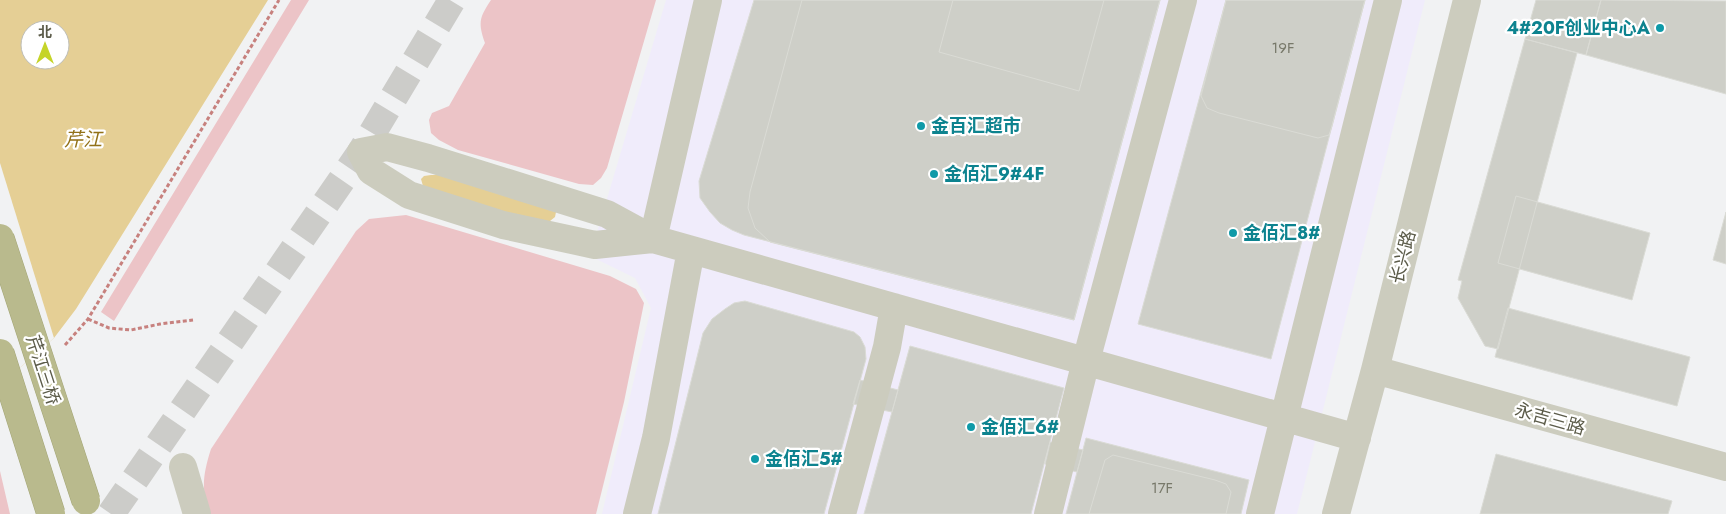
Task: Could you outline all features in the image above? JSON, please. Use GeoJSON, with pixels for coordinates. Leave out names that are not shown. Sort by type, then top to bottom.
{"type":"FeatureCollection","features":[{"type":"Feature","properties":{"kind":"highway","name":"芹江三桥"},"geometry":{"type":"LineString","coordinates":[[0,238],[86,501]]}},
{"type":"Feature","properties":{"kind":"highway"},"geometry":{"type":"LineString","coordinates":[[0,353],[50,514]]}},
{"type":"Feature","properties":{"kind":"street"},"geometry":{"type":"LineString","coordinates":[[653,239],[708,0]]}},
{"type":"Feature","properties":{"kind":"street"},"geometry":{"type":"LineString","coordinates":[[1048,514],[1086,361],[1183,0]]}},
{"type":"Feature","properties":{"kind":"street"},"geometry":{"type":"LineString","coordinates":[[1260,514],[1388,0]]}},
{"type":"Feature","properties":{"kind":"street","name":"长兴路"},"geometry":{"type":"LineString","coordinates":[[1336,514],[1375,370],[1467,0]]}},
{"type":"Feature","properties":{"kind":"street"},"geometry":{"type":"LineString","coordinates":[[653,239],[595,245],[503,225],[409,195],[371,171],[361,152],[387,147],[428,158],[607,214],[653,239],[1357,438]]}},
{"type":"Feature","properties":{"kind":"street"},"geometry":{"type":"LineString","coordinates":[[637,514],[656,438],[691,250]]}},
{"type":"Feature","properties":{"kind":"street"},"geometry":{"type":"LineString","coordinates":[[842,514],[887,347],[894,307]]}},
{"type":"Feature","properties":{"kind":"street","name":"永吉三路"},"geometry":{"type":"LineString","coordinates":[[1375,370],[1726,467]]}},
{"type":"Feature","properties":{"kind":"street"},"geometry":{"type":"LineString","coordinates":[[183,467],[197,514]]}},
{"type":"Feature","properties":{"kind":"path"},"geometry":{"type":"LineString","coordinates":[[62,348],[88,319],[279,0]]}},
{"type":"Feature","properties":{"kind":"path"},"geometry":{"type":"LineString","coordinates":[[88,319],[109,328],[131,330],[193,320]]}},
{"type":"Feature","properties":{"kind":"shaded area"},"geometry":{"type":"Polygon","coordinates":[[[291,0],[309,0],[114,321],[101,312],[291,0]]]}},
{"type":"Feature","properties":{"kind":"shaded area"},"geometry":{"type":"Polygon","coordinates":[[[491,0],[656,0],[607,168],[601,178],[593,185],[579,184],[458,150],[439,140],[431,133],[429,120],[432,113],[449,106],[485,43],[481,30],[481,21],[491,0]]]}},
{"type":"Feature","properties":{"kind":"shaded area"},"geometry":{"type":"Polygon","coordinates":[[[666,0],[1425,0],[1297,514],[602,514],[651,308],[635,278],[590,256],[666,0]]]}},
{"type":"Feature","properties":{"kind":"shaded area"},"geometry":{"type":"Polygon","coordinates":[[[406,215],[610,276],[636,289],[644,303],[624,402],[596,514],[209,514],[204,481],[211,449],[356,231],[369,219],[406,215]]]}},
{"type":"Feature","properties":{"kind":"shaded area"},"geometry":{"type":"Polygon","coordinates":[[[0,471],[10,514],[0,514],[0,471]]]}},
{"type":"Feature","properties":{"kind":"water","name":"芹江"},"geometry":{"type":"Polygon","coordinates":[[[0,0],[268,0],[76,309],[54,338],[0,385],[0,0]]]}},
{"type":"Feature","properties":{"kind":"water"},"geometry":{"type":"Polygon","coordinates":[[[439,175],[556,212],[555,217],[550,221],[540,221],[443,196],[423,186],[421,179],[424,176],[439,175]]]}},
{"type":"Feature","properties":{"kind":"pier"},"geometry":{"type":"Polygon","coordinates":[[[0,163],[54,338],[0,385],[0,163]]]}},
{"type":"Feature","properties":{"kind":"building","name":"金百汇超市"},"geometry":{"type":"Polygon","coordinates":[[[754,0],[1160,0],[1074,320],[744,235],[720,223],[700,198],[699,181],[754,0]]]}},
{"type":"Feature","properties":{"kind":"building","name":"金百汇超市"},"geometry":{"type":"Polygon","coordinates":[[[802,0],[1160,0],[1074,320],[770,242],[755,228],[748,208],[750,192],[802,0]]]}},
{"type":"Feature","properties":{"kind":"building"},"geometry":{"type":"Polygon","coordinates":[[[953,0],[1104,0],[1079,91],[939,52],[953,0]]]}},
{"type":"Feature","properties":{"kind":"building","name":"金佰汇8#"},"geometry":{"type":"Polygon","coordinates":[[[1226,0],[1365,0],[1271,359],[1138,324],[1226,0]]]}},
{"type":"Feature","properties":{"kind":"building"},"geometry":{"type":"Polygon","coordinates":[[[1226,0],[1365,0],[1329,135],[1318,138],[1219,113],[1207,108],[1201,96],[1226,0]]]}},
{"type":"Feature","properties":{"kind":"building"},"geometry":{"type":"Polygon","coordinates":[[[1536,0],[1601,0],[1586,55],[1525,39],[1536,0]]]}},
{"type":"Feature","properties":{"kind":"building","name":"4#20F创业中心A"},"geometry":{"type":"Polygon","coordinates":[[[1601,0],[1726,1],[1726,94],[1586,55],[1601,0]]]}},
{"type":"Feature","properties":{"kind":"building"},"geometry":{"type":"Polygon","coordinates":[[[1525,39],[1577,53],[1498,349],[1485,346],[1458,298],[1462,281],[1458,280],[1525,39]]]}},
{"type":"Feature","properties":{"kind":"building"},"geometry":{"type":"Polygon","coordinates":[[[1516,196],[1650,233],[1632,300],[1498,263],[1516,196]]]}},
{"type":"Feature","properties":{"kind":"building"},"geometry":{"type":"Polygon","coordinates":[[[1726,212],[1726,264],[1713,260],[1726,212]]]}},
{"type":"Feature","properties":{"kind":"building","name":"金佰汇5#"},"geometry":{"type":"Polygon","coordinates":[[[745,301],[854,332],[860,337],[865,347],[866,359],[824,514],[658,514],[703,333],[712,319],[725,309],[734,303],[745,301]]]}},
{"type":"Feature","properties":{"kind":"building"},"geometry":{"type":"Polygon","coordinates":[[[1508,308],[1690,357],[1677,406],[1495,357],[1508,308]]]}},
{"type":"Feature","properties":{"kind":"building","name":"金佰汇6#"},"geometry":{"type":"Polygon","coordinates":[[[910,346],[1064,388],[1031,514],[864,514],[910,346]]]}},
{"type":"Feature","properties":{"kind":"building"},"geometry":{"type":"Polygon","coordinates":[[[860,380],[898,390],[892,412],[853,404],[860,380]]]}},
{"type":"Feature","properties":{"kind":"building"},"geometry":{"type":"Polygon","coordinates":[[[1086,438],[1249,480],[1241,514],[1066,514],[1086,438]]]}},
{"type":"Feature","properties":{"kind":"building"},"geometry":{"type":"Polygon","coordinates":[[[1050,442],[1083,450],[1077,472],[1045,464],[1050,442]]]}},
{"type":"Feature","properties":{"kind":"building"},"geometry":{"type":"Polygon","coordinates":[[[1496,454],[1672,501],[1668,514],[1480,514],[1496,454]]]}},
{"type":"Feature","properties":{"kind":"building"},"geometry":{"type":"Polygon","coordinates":[[[1113,455],[1226,484],[1231,492],[1226,514],[1089,514],[1105,460],[1113,455]]]}},
{"type":"Feature","properties":{"kind":"tunnel"},"geometry":{"type":"LineString","coordinates":[[111,514],[361,152],[452,0]]}},
{"type":"Feature","properties":{"kind":"place","name":"4#20F创业中心A"},"geometry":{"type":"Point","coordinates":[1660,28]}},
{"type":"Feature","properties":{"kind":"place","name":"金百汇超市"},"geometry":{"type":"Point","coordinates":[921,126]}},
{"type":"Feature","properties":{"kind":"place","name":"金佰汇9#4F"},"geometry":{"type":"Point","coordinates":[934,174]}},
{"type":"Feature","properties":{"kind":"place","name":"金佰汇8#"},"geometry":{"type":"Point","coordinates":[1233,233]}},
{"type":"Feature","properties":{"kind":"place","name":"金佰汇6#"},"geometry":{"type":"Point","coordinates":[971,427]}},
{"type":"Feature","properties":{"kind":"place","name":"金佰汇5#"},"geometry":{"type":"Point","coordinates":[755,459]}}]}
